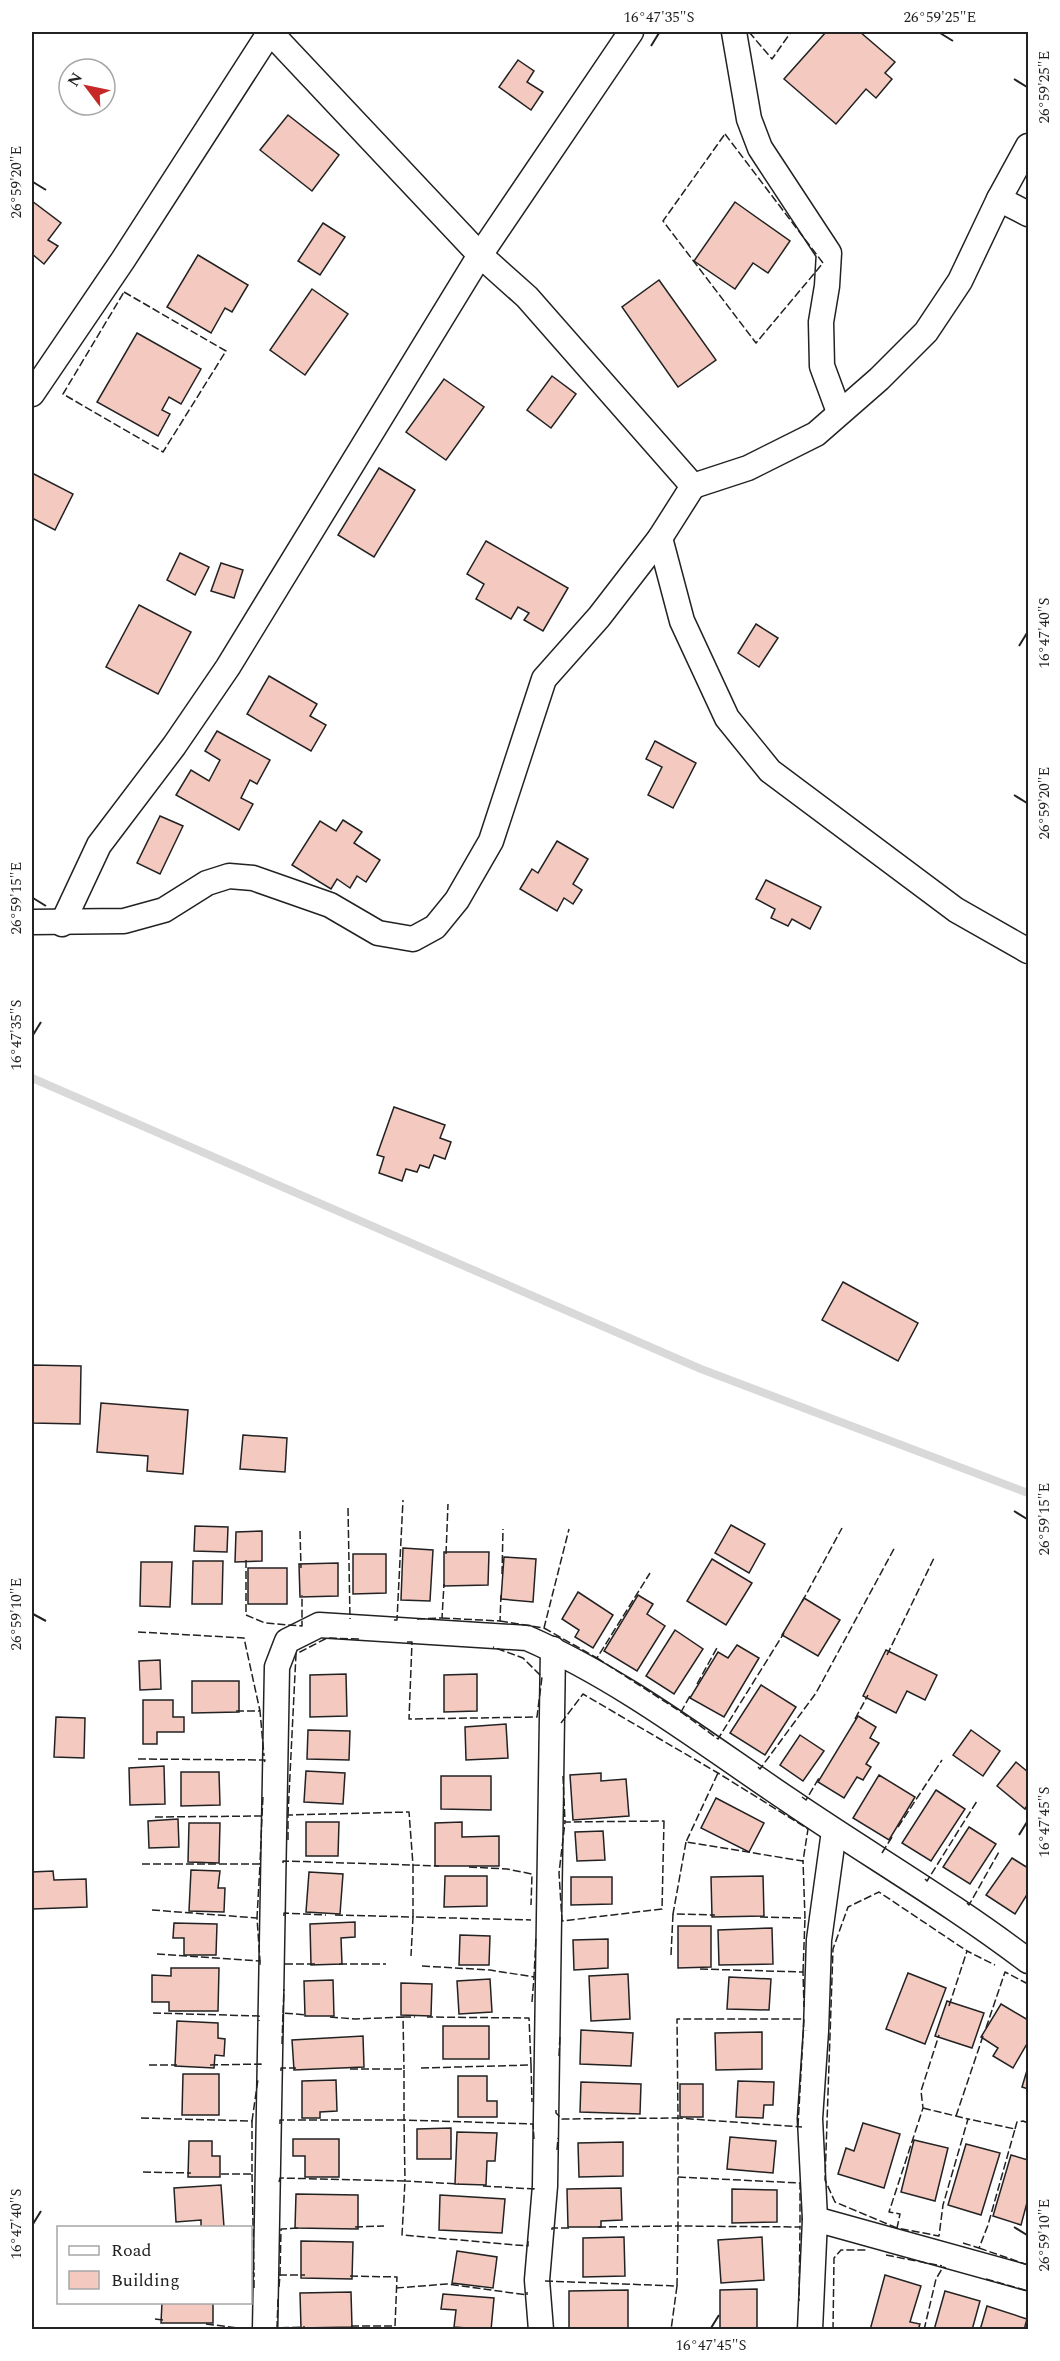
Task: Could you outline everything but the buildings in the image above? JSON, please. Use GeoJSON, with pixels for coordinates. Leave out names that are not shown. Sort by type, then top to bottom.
{"type":"FeatureCollection","features":[{"type":"Feature","properties":{"kind":"street"},"geometry":{"type":"LineString","coordinates":[[32,394],[123,260],[270,32],[480,255],[527,297],[693,486]]}},
{"type":"Feature","properties":{"kind":"street"},"geometry":{"type":"LineString","coordinates":[[62,924],[99,845],[174,746],[228,667],[480,255],[631,32]]}},
{"type":"Feature","properties":{"kind":"street"},"geometry":{"type":"LineString","coordinates":[[734,32],[744,98],[760,148],[829,253],[827,286],[821,322],[822,366],[839,412]]}},
{"type":"Feature","properties":{"kind":"street"},"geometry":{"type":"LineString","coordinates":[[32,922],[62,924],[124,921],[164,910],[207,883],[229,876],[253,878],[330,904],[378,933],[413,939],[435,927],[457,900],[491,841],[544,679],[599,617],[660,538],[693,486],[748,468],[816,434],[879,380],[926,332],[960,281],[999,199],[1029,146]]}},
{"type":"Feature","properties":{"kind":"street"},"geometry":{"type":"LineString","coordinates":[[999,199],[1029,214]]}},
{"type":"Feature","properties":{"kind":"street"},"geometry":{"type":"LineString","coordinates":[[660,538],[682,621],[726,718],[770,771],[956,910],[1029,951]]}},
{"type":"Feature","properties":{"kind":"street"},"geometry":{"type":"LineString","coordinates":[[265,2330],[277,1667],[287,1641],[319,1625],[527,1638],[553,1649],[601,1675],[1029,1960]]}},
{"type":"Feature","properties":{"kind":"street"},"geometry":{"type":"LineString","coordinates":[[541,2330],[537,2280],[545,2186],[553,1649]]}},
{"type":"Feature","properties":{"kind":"street"},"geometry":{"type":"LineString","coordinates":[[810,2330],[815,2219],[810,2119],[819,1940],[834,1831]]}},
{"type":"Feature","properties":{"kind":"street"},"geometry":{"type":"LineString","coordinates":[[815,2219],[1029,2278]]}},
{"type":"Feature","properties":{"kind":"waterway"},"geometry":{"type":"LineString","coordinates":[[32,1078],[701,1369],[1028,1493]]}},
{"type":"Feature","properties":{"kind":"fence"},"geometry":{"type":"LineString","coordinates":[[749,32],[772,59],[791,32]]}},
{"type":"Feature","properties":{"kind":"fence"},"geometry":{"type":"LineString","coordinates":[[725,134],[823,263],[756,343],[663,221],[725,134]]}},
{"type":"Feature","properties":{"kind":"fence"},"geometry":{"type":"LineString","coordinates":[[124,292],[226,351],[163,452],[63,394],[124,292]]}},
{"type":"Feature","properties":{"kind":"fence"},"geometry":{"type":"LineString","coordinates":[[394,1620],[397,1620],[403,1500]]}},
{"type":"Feature","properties":{"kind":"fence"},"geometry":{"type":"LineString","coordinates":[[446,1554],[448,1504]]}},
{"type":"Feature","properties":{"kind":"fence"},"geometry":{"type":"LineString","coordinates":[[348,1508],[350,1619]]}},
{"type":"Feature","properties":{"kind":"fence"},"geometry":{"type":"LineString","coordinates":[[802,1602],[842,1528]]}},
{"type":"Feature","properties":{"kind":"fence"},"geometry":{"type":"LineString","coordinates":[[502,1574],[503,1529]]}},
{"type":"Feature","properties":{"kind":"fence"},"geometry":{"type":"LineString","coordinates":[[500,1621],[544,1628],[569,1529]]}},
{"type":"Feature","properties":{"kind":"fence"},"geometry":{"type":"LineString","coordinates":[[300,1531],[301,1568]]}},
{"type":"Feature","properties":{"kind":"fence"},"geometry":{"type":"LineString","coordinates":[[758,1767],[760,1769],[816,1693],[895,1547]]}},
{"type":"Feature","properties":{"kind":"fence"},"geometry":{"type":"LineString","coordinates":[[887,1655],[934,1558]]}},
{"type":"Feature","properties":{"kind":"fence"},"geometry":{"type":"LineString","coordinates":[[246,1560],[246,1615],[265,1623],[302,1626],[302,1595]]}},
{"type":"Feature","properties":{"kind":"fence"},"geometry":{"type":"LineString","coordinates":[[544,1628],[597,1658],[650,1573]]}},
{"type":"Feature","properties":{"kind":"fence"},"geometry":{"type":"LineString","coordinates":[[417,1619],[442,1618],[444,1584]]}},
{"type":"Feature","properties":{"kind":"fence"},"geometry":{"type":"LineString","coordinates":[[442,1618],[500,1621],[501,1595]]}},
{"type":"Feature","properties":{"kind":"fence"},"geometry":{"type":"LineString","coordinates":[[138,1632],[244,1638],[260,1711]]}},
{"type":"Feature","properties":{"kind":"fence"},"geometry":{"type":"LineString","coordinates":[[681,1712],[718,1739],[784,1633]]}},
{"type":"Feature","properties":{"kind":"fence"},"geometry":{"type":"LineString","coordinates":[[288,1815],[296,1654],[327,1638],[359,1639]]}},
{"type":"Feature","properties":{"kind":"fence"},"geometry":{"type":"LineString","coordinates":[[407,1642],[412,1642],[409,1719],[537,1717],[542,1677],[523,1658],[493,1647]]}},
{"type":"Feature","properties":{"kind":"fence"},"geometry":{"type":"LineString","coordinates":[[697,1684],[718,1646]]}},
{"type":"Feature","properties":{"kind":"fence"},"geometry":{"type":"LineString","coordinates":[[597,1658],[681,1712],[691,1694]]}},
{"type":"Feature","properties":{"kind":"fence"},"geometry":{"type":"LineString","coordinates":[[561,1723],[583,1694],[718,1773],[808,1829],[803,1861],[686,1842],[718,1773]]}},
{"type":"Feature","properties":{"kind":"fence"},"geometry":{"type":"LineString","coordinates":[[855,1719],[868,1695]]}},
{"type":"Feature","properties":{"kind":"fence"},"geometry":{"type":"LineString","coordinates":[[236,1711],[260,1711],[264,1756]]}},
{"type":"Feature","properties":{"kind":"fence"},"geometry":{"type":"LineString","coordinates":[[138,1759],[265,1760],[264,1763]]}},
{"type":"Feature","properties":{"kind":"fence"},"geometry":{"type":"LineString","coordinates":[[898,1827],[942,1760]]}},
{"type":"Feature","properties":{"kind":"fence"},"geometry":{"type":"LineString","coordinates":[[563,1776],[565,1822]]}},
{"type":"Feature","properties":{"kind":"fence"},"geometry":{"type":"LineString","coordinates":[[802,1797],[806,1800],[819,1778]]}},
{"type":"Feature","properties":{"kind":"fence"},"geometry":{"type":"LineString","coordinates":[[262,1816],[263,1796]]}},
{"type":"Feature","properties":{"kind":"fence"},"geometry":{"type":"LineString","coordinates":[[925,1879],[927,1881],[977,1801]]}},
{"type":"Feature","properties":{"kind":"fence"},"geometry":{"type":"LineString","coordinates":[[288,1840],[288,1815],[409,1812],[413,1865],[439,1866]]}},
{"type":"Feature","properties":{"kind":"fence"},"geometry":{"type":"LineString","coordinates":[[155,1817],[262,1816],[260,1864]]}},
{"type":"Feature","properties":{"kind":"fence"},"geometry":{"type":"LineString","coordinates":[[664,1821],[662,1909],[562,1921],[559,1873],[565,1822],[664,1821]]}},
{"type":"Feature","properties":{"kind":"fence"},"geometry":{"type":"LineString","coordinates":[[882,1853],[892,1837]]}},
{"type":"Feature","properties":{"kind":"fence"},"geometry":{"type":"LineString","coordinates":[[686,1842],[673,1914],[715,1915]]}},
{"type":"Feature","properties":{"kind":"fence"},"geometry":{"type":"LineString","coordinates":[[967,1903],[969,1905],[1000,1850]]}},
{"type":"Feature","properties":{"kind":"fence"},"geometry":{"type":"LineString","coordinates":[[283,1863],[283,1861],[413,1865],[413,1917],[531,1920]]}},
{"type":"Feature","properties":{"kind":"fence"},"geometry":{"type":"LineString","coordinates":[[760,1917],[805,1918],[803,1861]]}},
{"type":"Feature","properties":{"kind":"fence"},"geometry":{"type":"LineString","coordinates":[[142,1864],[260,1864],[257,1918]]}},
{"type":"Feature","properties":{"kind":"fence"},"geometry":{"type":"LineString","coordinates":[[469,1867],[507,1869],[532,1874],[531,1905]]}},
{"type":"Feature","properties":{"kind":"fence"},"geometry":{"type":"LineString","coordinates":[[897,2228],[835,2202],[825,2180],[833,1949],[848,1907],[879,1892],[967,1951]]}},
{"type":"Feature","properties":{"kind":"fence"},"geometry":{"type":"LineString","coordinates":[[152,1910],[257,1918],[260,1961]]}},
{"type":"Feature","properties":{"kind":"fence"},"geometry":{"type":"LineString","coordinates":[[284,1916],[284,1913],[326,1915]]}},
{"type":"Feature","properties":{"kind":"fence"},"geometry":{"type":"LineString","coordinates":[[671,1955],[673,1914]]}},
{"type":"Feature","properties":{"kind":"fence"},"geometry":{"type":"LineString","coordinates":[[335,1915],[413,1917],[411,1956]]}},
{"type":"Feature","properties":{"kind":"fence"},"geometry":{"type":"LineString","coordinates":[[803,1972],[805,1918]]}},
{"type":"Feature","properties":{"kind":"fence"},"geometry":{"type":"LineString","coordinates":[[422,1966],[490,1970],[534,1977],[536,1936]]}},
{"type":"Feature","properties":{"kind":"fence"},"geometry":{"type":"LineString","coordinates":[[949,2006],[967,1951],[995,1965]]}},
{"type":"Feature","properties":{"kind":"fence"},"geometry":{"type":"LineString","coordinates":[[157,1954],[260,1961],[260,1965]]}},
{"type":"Feature","properties":{"kind":"fence"},"geometry":{"type":"LineString","coordinates":[[285,1964],[315,1964]]}},
{"type":"Feature","properties":{"kind":"fence"},"geometry":{"type":"LineString","coordinates":[[339,1964],[386,1964]]}},
{"type":"Feature","properties":{"kind":"fence"},"geometry":{"type":"LineString","coordinates":[[700,1969],[803,1972],[804,2007]]}},
{"type":"Feature","properties":{"kind":"fence"},"geometry":{"type":"LineString","coordinates":[[986,2028],[1005,1972],[1028,1984]]}},
{"type":"Feature","properties":{"kind":"fence"},"geometry":{"type":"LineString","coordinates":[[532,2002],[534,1977]]}},
{"type":"Feature","properties":{"kind":"fence"},"geometry":{"type":"LineString","coordinates":[[283,2013],[284,1989]]}},
{"type":"Feature","properties":{"kind":"fence"},"geometry":{"type":"LineString","coordinates":[[153,2013],[259,2016],[259,2021]]}},
{"type":"Feature","properties":{"kind":"fence"},"geometry":{"type":"LineString","coordinates":[[282,2044],[283,2013],[307,2015]]}},
{"type":"Feature","properties":{"kind":"fence"},"geometry":{"type":"LineString","coordinates":[[330,2017],[355,2019],[403,2017],[404,2069]]}},
{"type":"Feature","properties":{"kind":"fence"},"geometry":{"type":"LineString","coordinates":[[403,2017],[415,2017]]}},
{"type":"Feature","properties":{"kind":"fence"},"geometry":{"type":"LineString","coordinates":[[421,2068],[531,2065],[529,2018],[427,2017]]}},
{"type":"Feature","properties":{"kind":"fence"},"geometry":{"type":"LineString","coordinates":[[798,2126],[804,2019],[677,2019],[678,2118],[802,2127]]}},
{"type":"Feature","properties":{"kind":"fence"},"geometry":{"type":"LineString","coordinates":[[559,2056],[560,2035]]}},
{"type":"Feature","properties":{"kind":"fence"},"geometry":{"type":"LineString","coordinates":[[923,2108],[968,2119],[943,2205],[939,2236],[897,2228],[900,2214],[889,2212],[923,2108],[921,2091],[939,2035]]}},
{"type":"Feature","properties":{"kind":"fence"},"geometry":{"type":"LineString","coordinates":[[956,2116],[983,2036]]}},
{"type":"Feature","properties":{"kind":"fence"},"geometry":{"type":"LineString","coordinates":[[210,2065],[261,2064],[260,2068]]}},
{"type":"Feature","properties":{"kind":"fence"},"geometry":{"type":"LineString","coordinates":[[149,2065],[177,2065]]}},
{"type":"Feature","properties":{"kind":"fence"},"geometry":{"type":"LineString","coordinates":[[531,2065],[532,2102]]}},
{"type":"Feature","properties":{"kind":"fence"},"geometry":{"type":"LineString","coordinates":[[281,2071],[281,2068],[296,2068]]}},
{"type":"Feature","properties":{"kind":"fence"},"geometry":{"type":"LineString","coordinates":[[350,2069],[404,2069],[404,2120],[533,2124],[534,2139]]}},
{"type":"Feature","properties":{"kind":"fence"},"geometry":{"type":"LineString","coordinates":[[252,2121],[258,2079]]}},
{"type":"Feature","properties":{"kind":"fence"},"geometry":{"type":"LineString","coordinates":[[556,2110],[562,2119],[678,2118],[678,2226],[800,2227],[799,2301]]}},
{"type":"Feature","properties":{"kind":"fence"},"geometry":{"type":"LineString","coordinates":[[141,2118],[252,2121],[252,2174],[218,2174]]}},
{"type":"Feature","properties":{"kind":"fence"},"geometry":{"type":"LineString","coordinates":[[963,2243],[979,2248],[988,2225],[1015,2129],[968,2119]]}},
{"type":"Feature","properties":{"kind":"fence"},"geometry":{"type":"LineString","coordinates":[[280,2124],[280,2120],[404,2120],[405,2181],[459,2184]]}},
{"type":"Feature","properties":{"kind":"fence"},"geometry":{"type":"LineString","coordinates":[[1015,2129],[1017,2122],[1028,2123]]}},
{"type":"Feature","properties":{"kind":"fence"},"geometry":{"type":"LineString","coordinates":[[557,2150],[558,2138]]}},
{"type":"Feature","properties":{"kind":"fence"},"geometry":{"type":"LineString","coordinates":[[143,2172],[191,2173]]}},
{"type":"Feature","properties":{"kind":"fence"},"geometry":{"type":"LineString","coordinates":[[252,2174],[254,2273]]}},
{"type":"Feature","properties":{"kind":"fence"},"geometry":{"type":"LineString","coordinates":[[678,2177],[800,2183],[800,2227]]}},
{"type":"Feature","properties":{"kind":"fence"},"geometry":{"type":"LineString","coordinates":[[279,2182],[280,2178],[405,2181],[402,2235],[528,2246],[528,2241]]}},
{"type":"Feature","properties":{"kind":"fence"},"geometry":{"type":"LineString","coordinates":[[483,2186],[534,2189],[534,2187]]}},
{"type":"Feature","properties":{"kind":"fence"},"geometry":{"type":"LineString","coordinates":[[355,2227],[384,2226]]}},
{"type":"Feature","properties":{"kind":"fence"},"geometry":{"type":"LineString","coordinates":[[598,2227],[678,2226],[677,2286]]}},
{"type":"Feature","properties":{"kind":"fence"},"geometry":{"type":"LineString","coordinates":[[280,2275],[281,2229],[298,2228]]}},
{"type":"Feature","properties":{"kind":"fence"},"geometry":{"type":"LineString","coordinates":[[552,2230],[552,2228],[571,2228]]}},
{"type":"Feature","properties":{"kind":"fence"},"geometry":{"type":"LineString","coordinates":[[979,2248],[1028,2265]]}},
{"type":"Feature","properties":{"kind":"fence"},"geometry":{"type":"LineString","coordinates":[[833,2330],[834,2258],[841,2250],[867,2250]]}},
{"type":"Feature","properties":{"kind":"fence"},"geometry":{"type":"LineString","coordinates":[[886,2255],[942,2266]]}},
{"type":"Feature","properties":{"kind":"fence"},"geometry":{"type":"LineString","coordinates":[[924,2330],[936,2279],[943,2267],[946,2268]]}},
{"type":"Feature","properties":{"kind":"fence"},"geometry":{"type":"LineString","coordinates":[[252,2273],[254,2273],[254,2290]]}},
{"type":"Feature","properties":{"kind":"fence"},"geometry":{"type":"LineString","coordinates":[[279,2287],[280,2275],[305,2275]]}},
{"type":"Feature","properties":{"kind":"fence"},"geometry":{"type":"LineString","coordinates":[[350,2276],[397,2277],[395,2326],[350,2326]]}},
{"type":"Feature","properties":{"kind":"fence"},"geometry":{"type":"LineString","coordinates":[[986,2279],[1028,2291]]}},
{"type":"Feature","properties":{"kind":"fence"},"geometry":{"type":"LineString","coordinates":[[545,2281],[677,2286],[671,2330]]}},
{"type":"Feature","properties":{"kind":"fence"},"geometry":{"type":"LineString","coordinates":[[396,2288],[447,2284],[527,2295],[527,2292]]}},
{"type":"Feature","properties":{"kind":"fence"},"geometry":{"type":"LineString","coordinates":[[278,2299],[277,2328],[305,2327]]}},
{"type":"Feature","properties":{"kind":"fence"},"geometry":{"type":"LineString","coordinates":[[155,2319],[164,2320]]}},
{"type":"Feature","properties":{"kind":"fence"},"geometry":{"type":"LineString","coordinates":[[206,2324],[254,2330]]}}]}
